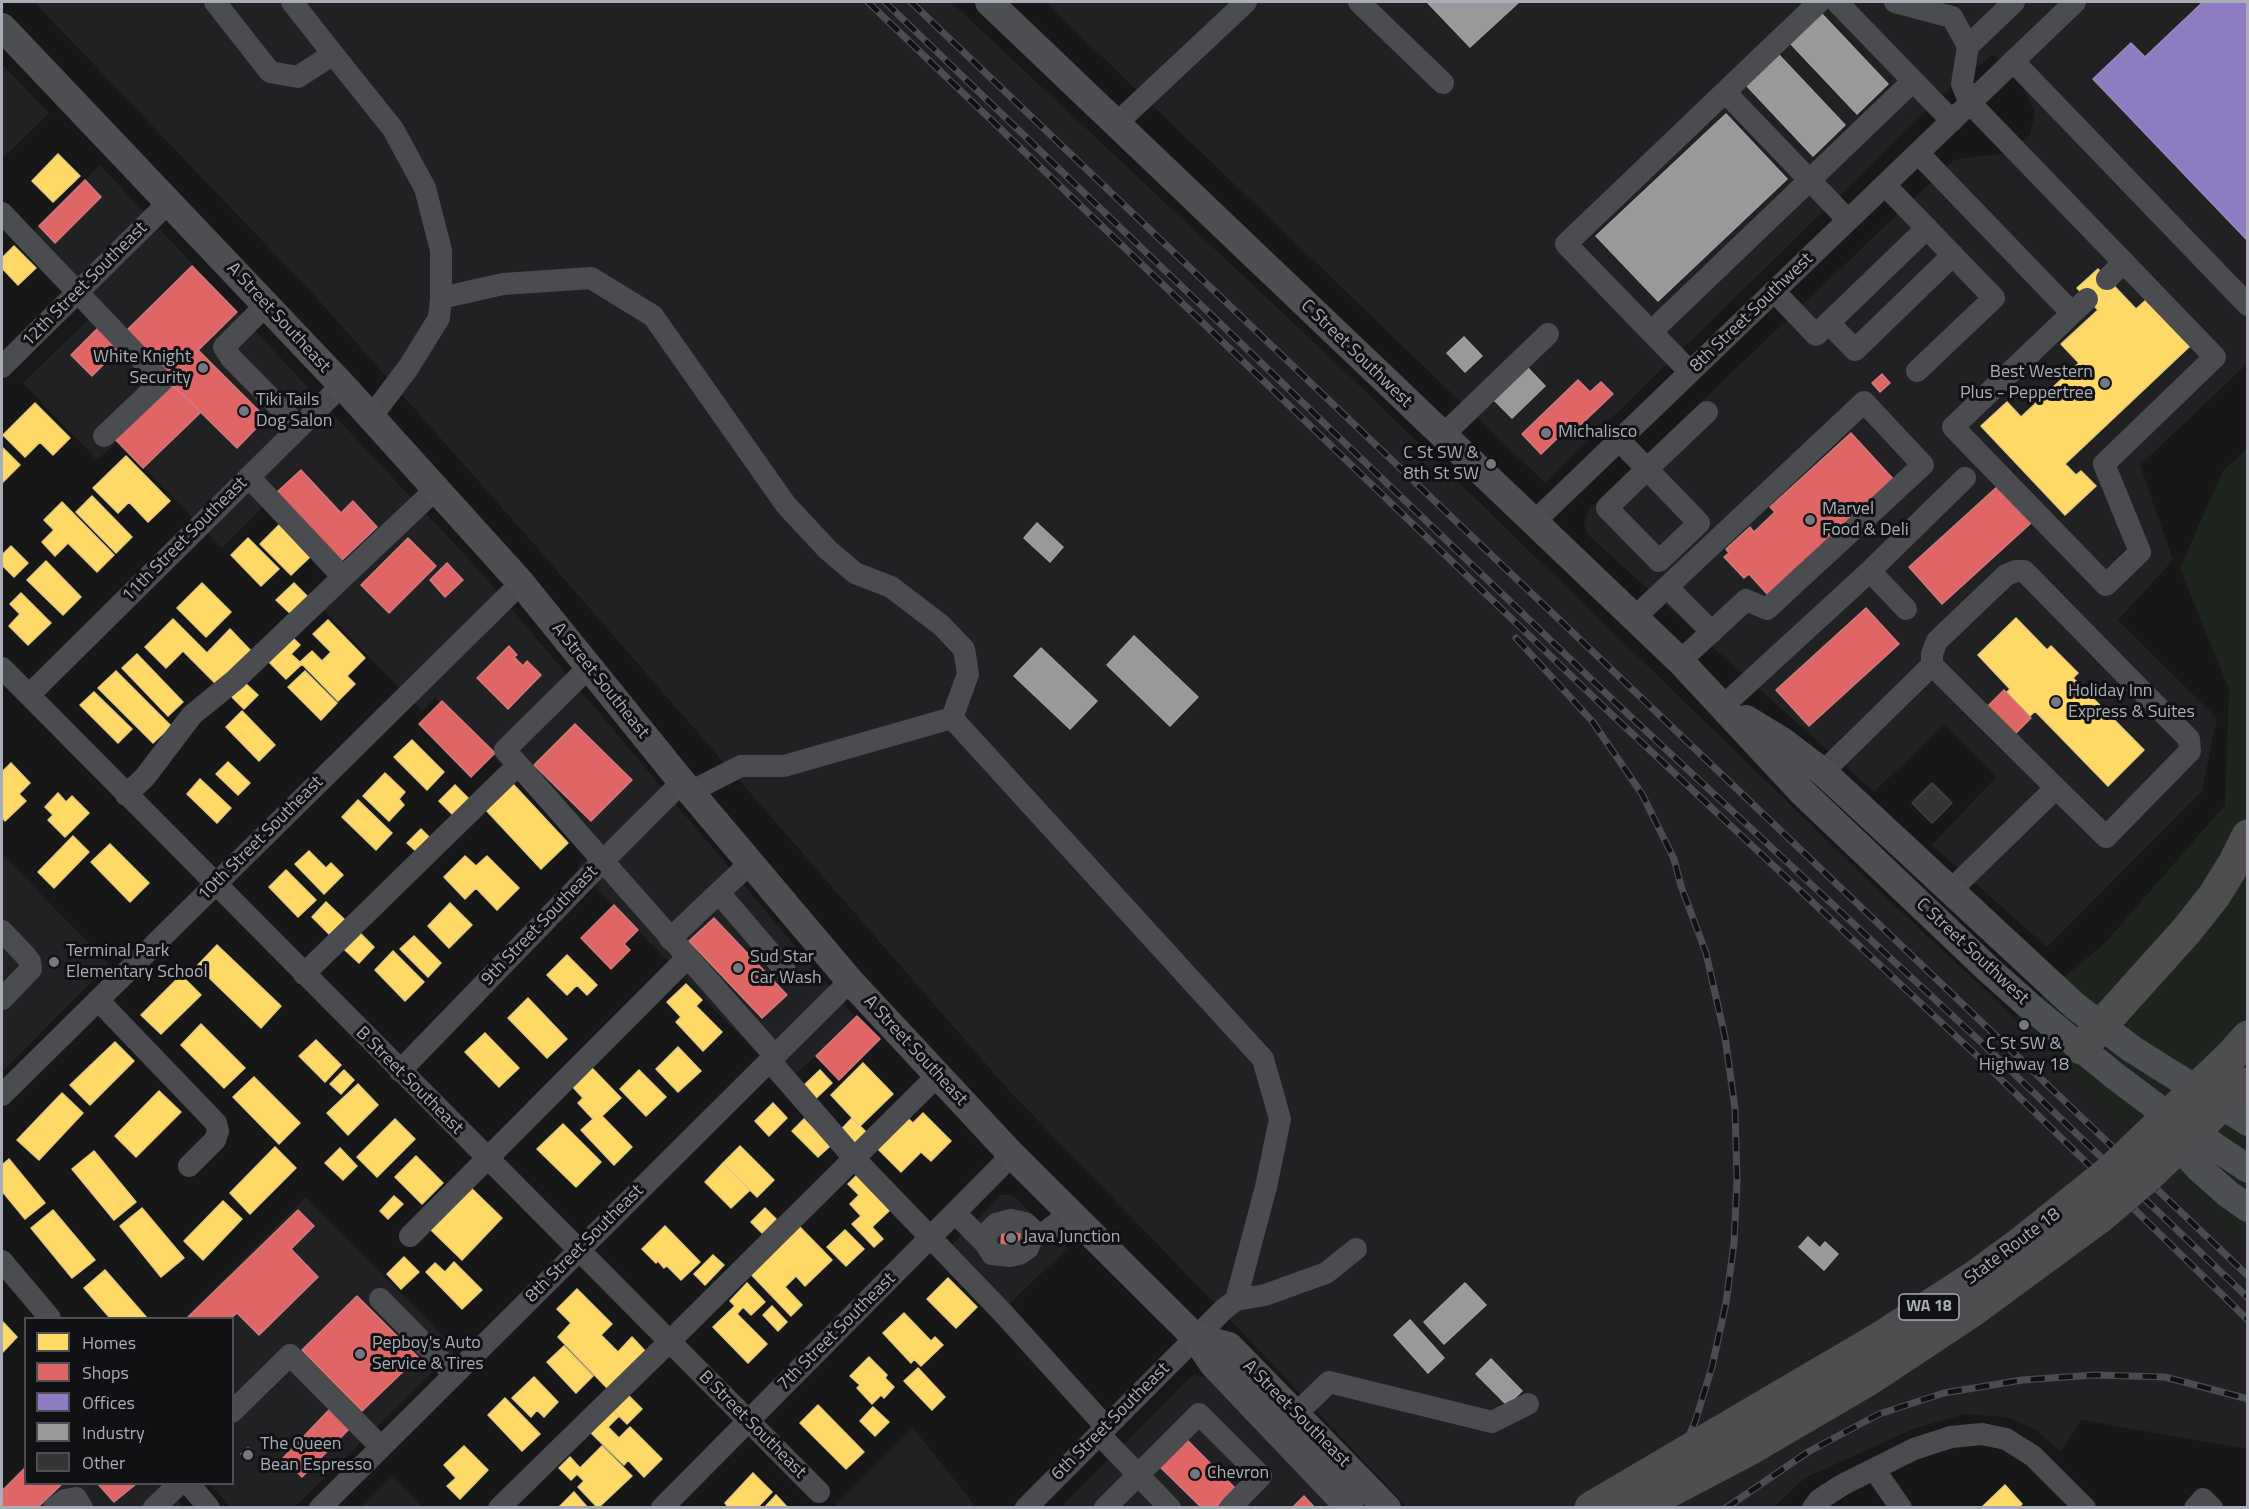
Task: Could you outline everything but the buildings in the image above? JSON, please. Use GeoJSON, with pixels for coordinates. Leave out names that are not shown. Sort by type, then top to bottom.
{"type":"FeatureCollection","features":[{"type":"Feature","properties":{"kind":"highway"},"geometry":{"type":"LineString","coordinates":[[2090,1037],[2187,930],[2214,896],[2235,862],[2247,836]]}},
{"type":"Feature","properties":{"kind":"highway","name":"State Route 18"},"geometry":{"type":"LineString","coordinates":[[1637,1508],[1746,1451],[1896,1362],[2023,1275],[2101,1216],[2150,1175],[2243,1067]]}},
{"type":"Feature","properties":{"kind":"highway","name":"State Route 18"},"geometry":{"type":"LineString","coordinates":[[1591,1508],[1877,1340],[1985,1269],[2029,1237],[2113,1169],[2162,1124],[2243,1067]]}},
{"type":"Feature","properties":{"kind":"highway"},"geometry":{"type":"LineString","coordinates":[[1673,1508],[1746,1451]]}},
{"type":"Feature","properties":{"kind":"main road","name":"C Street Southwest"},"geometry":{"type":"LineString","coordinates":[[989,2],[1680,661],[1801,791],[1988,969],[2090,1037],[2132,1049],[2247,1122]]}},
{"type":"Feature","properties":{"kind":"main road","name":"A Street Southeast"},"geometry":{"type":"LineString","coordinates":[[2,27],[342,385],[521,583],[686,787],[850,981],[1012,1155],[1195,1337],[1213,1364],[1350,1508]]}},
{"type":"Feature","properties":{"kind":"main road","name":"C Street Southwest"},"geometry":{"type":"LineString","coordinates":[[1723,706],[1782,741],[1823,772],[1950,891],[2041,977],[2090,1037],[2115,1076],[2247,1169]]}},
{"type":"Feature","properties":{"kind":"main road"},"geometry":{"type":"LineString","coordinates":[[2115,1076],[2200,1168],[2247,1208]]}},
{"type":"Feature","properties":{"kind":"main road","name":"A Street Southeast"},"geometry":{"type":"LineString","coordinates":[[1195,1337],[1229,1346],[1387,1508]]}},
{"type":"Feature","properties":{"kind":"street"},"geometry":{"type":"LineString","coordinates":[[215,2],[270,72],[298,78],[333,54]]}},
{"type":"Feature","properties":{"kind":"street"},"geometry":{"type":"LineString","coordinates":[[292,2],[393,129],[425,188],[441,250],[439,318],[408,368],[371,417]]}},
{"type":"Feature","properties":{"kind":"street"},"geometry":{"type":"LineString","coordinates":[[1116,124],[1246,2]]}},
{"type":"Feature","properties":{"kind":"street"},"geometry":{"type":"LineString","coordinates":[[1359,2],[1443,83]]}},
{"type":"Feature","properties":{"kind":"street"},"geometry":{"type":"LineString","coordinates":[[1690,372],[1566,244],[1819,2]]}},
{"type":"Feature","properties":{"kind":"street"},"geometry":{"type":"LineString","coordinates":[[1837,2],[1952,121]]}},
{"type":"Feature","properties":{"kind":"street"},"geometry":{"type":"LineString","coordinates":[[1895,2],[1952,16],[1968,46],[1962,84],[1970,103],[2215,357],[2104,464],[2140,552],[2106,585],[1953,427],[2079,306],[1918,153]]}},
{"type":"Feature","properties":{"kind":"street"},"geometry":{"type":"LineString","coordinates":[[1968,46],[2014,2]]}},
{"type":"Feature","properties":{"kind":"street","name":"8th Street Southwest"},"geometry":{"type":"LineString","coordinates":[[1533,522],[2075,2]]}},
{"type":"Feature","properties":{"kind":"street"},"geometry":{"type":"LineString","coordinates":[[2013,61],[2247,305]]}},
{"type":"Feature","properties":{"kind":"street"},"geometry":{"type":"LineString","coordinates":[[1651,332],[1913,81]]}},
{"type":"Feature","properties":{"kind":"street"},"geometry":{"type":"LineString","coordinates":[[1725,92],[1848,220]]}},
{"type":"Feature","properties":{"kind":"street"},"geometry":{"type":"LineString","coordinates":[[1885,184],[1994,298],[1917,371]]}},
{"type":"Feature","properties":{"kind":"street","name":"12th Street Southeast"},"geometry":{"type":"LineString","coordinates":[[2,367],[168,203]]}},
{"type":"Feature","properties":{"kind":"street"},"geometry":{"type":"LineString","coordinates":[[2,213],[162,381],[104,436]]}},
{"type":"Feature","properties":{"kind":"street"},"geometry":{"type":"LineString","coordinates":[[1774,291],[1816,335],[1927,228]]}},
{"type":"Feature","properties":{"kind":"street"},"geometry":{"type":"LineString","coordinates":[[1829,323],[1855,350],[1953,255]]}},
{"type":"Feature","properties":{"kind":"street"},"geometry":{"type":"LineString","coordinates":[[2107,279],[2124,262]]}},
{"type":"Feature","properties":{"kind":"street"},"geometry":{"type":"LineString","coordinates":[[441,298],[503,285],[591,278],[652,316],[786,505],[828,550],[855,573],[891,587],[941,625],[964,649],[968,674],[952,718],[1263,1059],[1280,1119],[1266,1187],[1236,1300],[1265,1295],[1326,1272],[1356,1249]]}},
{"type":"Feature","properties":{"kind":"street"},"geometry":{"type":"LineString","coordinates":[[266,305],[224,346],[231,358],[299,428]]}},
{"type":"Feature","properties":{"kind":"street"},"geometry":{"type":"LineString","coordinates":[[1442,436],[1548,334]]}},
{"type":"Feature","properties":{"kind":"street","name":"11th Street Southeast"},"geometry":{"type":"LineString","coordinates":[[29,695],[342,385]]}},
{"type":"Feature","properties":{"kind":"street"},"geometry":{"type":"LineString","coordinates":[[1634,618],[1864,402],[1923,465],[1767,609],[1746,600],[1680,661]]}},
{"type":"Feature","properties":{"kind":"street"},"geometry":{"type":"LineString","coordinates":[[1619,440],[1647,469],[1707,412]]}},
{"type":"Feature","properties":{"kind":"street"},"geometry":{"type":"LineString","coordinates":[[249,477],[343,577]]}},
{"type":"Feature","properties":{"kind":"street"},"geometry":{"type":"LineString","coordinates":[[1723,706],[1870,571],[1965,478]]}},
{"type":"Feature","properties":{"kind":"street"},"geometry":{"type":"LineString","coordinates":[[126,795],[145,777],[192,715],[235,680],[436,489]]}},
{"type":"Feature","properties":{"kind":"street"},"geometry":{"type":"LineString","coordinates":[[1870,571],[1906,609]]}},
{"type":"Feature","properties":{"kind":"street"},"geometry":{"type":"LineString","coordinates":[[2024,571],[2189,739],[2190,751],[2186,757],[2106,837],[2056,788],[1932,665],[1932,654],[1937,641],[2006,575],[2024,571]]}},
{"type":"Feature","properties":{"kind":"street","name":"10th Street Southeast"},"geometry":{"type":"LineString","coordinates":[[2,1095],[521,583]]}},
{"type":"Feature","properties":{"kind":"street"},"geometry":{"type":"LineString","coordinates":[[1667,587],[1712,632]]}},
{"type":"Feature","properties":{"kind":"street"},"geometry":{"type":"LineString","coordinates":[[1823,772],[1932,665]]}},
{"type":"Feature","properties":{"kind":"street"},"geometry":{"type":"LineString","coordinates":[[589,667],[505,750],[687,958],[854,1158],[1003,1313],[1138,1475],[1170,1508]]}},
{"type":"Feature","properties":{"kind":"street","name":"B Street Southeast"},"geometry":{"type":"LineString","coordinates":[[2,668],[399,1071],[819,1492]]}},
{"type":"Feature","properties":{"kind":"street","name":"9th Street Southeast"},"geometry":{"type":"LineString","coordinates":[[399,1071],[602,862],[686,787],[741,766],[784,766],[952,718]]}},
{"type":"Feature","properties":{"kind":"street"},"geometry":{"type":"LineString","coordinates":[[304,974],[518,766]]}},
{"type":"Feature","properties":{"kind":"street"},"geometry":{"type":"LineString","coordinates":[[1950,891],[2056,788]]}},
{"type":"Feature","properties":{"kind":"street"},"geometry":{"type":"LineString","coordinates":[[670,939],[750,863]]}},
{"type":"Feature","properties":{"kind":"street"},"geometry":{"type":"LineString","coordinates":[[719,893],[785,970]]}},
{"type":"Feature","properties":{"kind":"street"},"geometry":{"type":"LineString","coordinates":[[2,931],[25,955],[30,962],[31,969],[2,999]]}},
{"type":"Feature","properties":{"kind":"street"},"geometry":{"type":"LineString","coordinates":[[410,1236],[687,958]]}},
{"type":"Feature","properties":{"kind":"street","name":"8th Street Southeast"},"geometry":{"type":"LineString","coordinates":[[320,1508],[850,981]]}},
{"type":"Feature","properties":{"kind":"street"},"geometry":{"type":"LineString","coordinates":[[98,1000],[216,1123],[218,1131],[215,1140],[189,1166]]}},
{"type":"Feature","properties":{"kind":"street"},"geometry":{"type":"LineString","coordinates":[[499,1508],[938,1075]]}},
{"type":"Feature","properties":{"kind":"street","name":"7th Street Southeast"},"geometry":{"type":"LineString","coordinates":[[662,1508],[1012,1155]]}},
{"type":"Feature","properties":{"kind":"street"},"geometry":{"type":"LineString","coordinates":[[955,1213],[985,1243],[988,1232],[996,1224],[1011,1220],[1025,1223],[1030,1227],[1033,1236],[1047,1231],[1070,1213]]}},
{"type":"Feature","properties":{"kind":"street"},"geometry":{"type":"LineString","coordinates":[[2,1261],[49,1317]]}},
{"type":"Feature","properties":{"kind":"street"},"geometry":{"type":"LineString","coordinates":[[380,1299],[454,1374]]}},
{"type":"Feature","properties":{"kind":"street","name":"6th Street Southeast"},"geometry":{"type":"LineString","coordinates":[[1026,1508],[1195,1337],[1236,1300]]}},
{"type":"Feature","properties":{"kind":"street"},"geometry":{"type":"LineString","coordinates":[[234,1410],[290,1355],[381,1447]]}},
{"type":"Feature","properties":{"kind":"street"},"geometry":{"type":"LineString","coordinates":[[1296,1414],[1329,1382],[1492,1422],[1528,1404]]}},
{"type":"Feature","properties":{"kind":"street"},"geometry":{"type":"LineString","coordinates":[[1105,1508],[1199,1414],[1261,1476],[1230,1508]]}},
{"type":"Feature","properties":{"kind":"street"},"geometry":{"type":"LineString","coordinates":[[1814,1508],[1820,1500],[1842,1485],[1914,1449],[1951,1437],[1982,1434],[2006,1439],[2033,1456],[2085,1508]]}},
{"type":"Feature","properties":{"kind":"street"},"geometry":{"type":"LineString","coordinates":[[1874,1469],[1901,1508]]}},
{"type":"Feature","properties":{"kind":"street"},"geometry":{"type":"LineString","coordinates":[[154,1508],[178,1485]]}},
{"type":"Feature","properties":{"kind":"street"},"geometry":{"type":"LineString","coordinates":[[190,1485],[209,1508]]}},
{"type":"Feature","properties":{"kind":"street"},"geometry":{"type":"LineString","coordinates":[[54,1508],[65,1500],[76,1498],[82,1508]]}},
{"type":"Feature","properties":{"kind":"street"},"geometry":{"type":"LineString","coordinates":[[2195,1508],[2203,1498],[2212,1508]]}},
{"type":"Feature","properties":{"kind":"shaded area"},"geometry":{"type":"Polygon","coordinates":[[[34,2],[951,2],[1332,359],[1876,888],[2015,1018],[2247,1247],[2247,1449],[2081,1420],[2061,1451],[2034,1429],[2007,1417],[1965,1414],[1913,1429],[1805,1478],[1774,1507],[1407,1507],[1013,1095],[315,296],[34,2]]]}},
{"type":"Feature","properties":{"kind":"shaded area"},"geometry":{"type":"Polygon","coordinates":[[[1045,2],[2247,2],[2247,364],[2140,465],[2173,560],[2118,620],[2217,718],[2202,791],[2047,947],[1932,845],[1996,777],[1945,724],[1874,792],[1588,535],[1584,523],[1589,509],[1954,160],[2006,154],[2030,135],[2035,112],[2025,91],[1993,55],[1956,82],[1545,483],[1045,2]]]}},
{"type":"Feature","properties":{"kind":"shaded area"},"geometry":{"type":"Polygon","coordinates":[[[2,64],[49,113],[2,159],[2,64]]]}},
{"type":"Feature","properties":{"kind":"shaded area"},"geometry":{"type":"Polygon","coordinates":[[[100,165],[478,569],[856,1018],[786,1083],[577,868],[589,856],[529,793],[435,698],[422,711],[313,599],[335,577],[265,505],[222,548],[118,441],[97,460],[23,383],[104,304],[33,231],[100,165]]]}},
{"type":"Feature","properties":{"kind":"shaded area"},"geometry":{"type":"Polygon","coordinates":[[[2247,449],[2247,1247],[2015,1018],[2105,943],[2225,805],[2229,689],[2180,568],[2223,471],[2247,449]]]}},
{"type":"Feature","properties":{"kind":"shaded area","name":"Terminal Park Elementary School"},"geometry":{"type":"Polygon","coordinates":[[[2,854],[109,964],[2,1072],[2,854]]]}},
{"type":"Feature","properties":{"kind":"shaded area"},"geometry":{"type":"Polygon","coordinates":[[[1001,1195],[1013,1195],[1068,1248],[995,1317],[938,1259],[1001,1195]]]}},
{"type":"Feature","properties":{"kind":"shaded area"},"geometry":{"type":"Polygon","coordinates":[[[306,1197],[456,1349],[295,1507],[231,1507],[211,1485],[234,1485],[234,1317],[185,1317],[306,1197]]]}},
{"type":"Feature","properties":{"kind":"shaded area"},"geometry":{"type":"Polygon","coordinates":[[[1194,1375],[1207,1377],[1336,1508],[1060,1508],[1194,1375]]]}},
{"type":"Feature","properties":{"kind":"shaded area"},"geometry":{"type":"Polygon","coordinates":[[[913,1428],[976,1507],[834,1507],[913,1428]]]}},
{"type":"Feature","properties":{"kind":"shaded area"},"geometry":{"type":"Polygon","coordinates":[[[24,1466],[24,1485],[166,1485],[184,1507],[2,1508],[2,1488],[24,1466]]]}},
{"type":"Feature","properties":{"kind":"shaded area"},"geometry":{"type":"Polygon","coordinates":[[[391,1476],[423,1507],[360,1507],[391,1476]]]}},
{"type":"Feature","properties":{"kind":"railway"},"geometry":{"type":"LineString","coordinates":[[868,2],[1609,712],[1975,1054],[2248,1320]]}},
{"type":"Feature","properties":{"kind":"railway"},"geometry":{"type":"LineString","coordinates":[[885,2],[1616,703],[1984,1045],[2248,1298]]}},
{"type":"Feature","properties":{"kind":"railway"},"geometry":{"type":"LineString","coordinates":[[911,2],[2248,1276]]}},
{"type":"Feature","properties":{"kind":"railway"},"geometry":{"type":"LineString","coordinates":[[1516,638],[1592,721],[1642,794],[1674,859],[1681,886],[1706,953],[1725,1037],[1735,1108],[1737,1181],[1734,1243],[1726,1303],[1712,1367],[1695,1422],[1657,1508]]}},
{"type":"Feature","properties":{"kind":"railway"},"geometry":{"type":"LineString","coordinates":[[1726,1508],[1808,1452],[1879,1414],[1944,1393],[2022,1380],[2095,1375],[2165,1377],[2248,1399]]}},
{"type":"Feature","properties":{"kind":"place","name":"White Knight Security"},"geometry":{"type":"Point","coordinates":[203,368]}},
{"type":"Feature","properties":{"kind":"place","name":"Best Western Plus - Peppertree"},"geometry":{"type":"Point","coordinates":[2105,383]}},
{"type":"Feature","properties":{"kind":"place","name":"Tiki Tails Dog Salon"},"geometry":{"type":"Point","coordinates":[244,411]}},
{"type":"Feature","properties":{"kind":"place","name":"Michalisco"},"geometry":{"type":"Point","coordinates":[1546,433]}},
{"type":"Feature","properties":{"kind":"place","name":"C St SW & 8th St SW"},"geometry":{"type":"Point","coordinates":[1491,464]}},
{"type":"Feature","properties":{"kind":"place","name":"Marvel Food & Deli"},"geometry":{"type":"Point","coordinates":[1810,520]}},
{"type":"Feature","properties":{"kind":"place","name":"Holiday Inn Express & Suites"},"geometry":{"type":"Point","coordinates":[2056,702]}},
{"type":"Feature","properties":{"kind":"place","name":"Terminal Park Elementary School"},"geometry":{"type":"Point","coordinates":[54,962]}},
{"type":"Feature","properties":{"kind":"place","name":"Sud Star Car Wash"},"geometry":{"type":"Point","coordinates":[738,968]}},
{"type":"Feature","properties":{"kind":"place","name":"C St SW & Highway 18"},"geometry":{"type":"Point","coordinates":[2024,1025]}},
{"type":"Feature","properties":{"kind":"place","name":"Java Junction"},"geometry":{"type":"Point","coordinates":[1011,1238]}},
{"type":"Feature","properties":{"kind":"place","name":"Pepboy's Auto Service & Tires"},"geometry":{"type":"Point","coordinates":[360,1354]}},
{"type":"Feature","properties":{"kind":"place","name":"The Queen Bean Espresso"},"geometry":{"type":"Point","coordinates":[248,1455]}},
{"type":"Feature","properties":{"kind":"place","name":"Chevron"},"geometry":{"type":"Point","coordinates":[1195,1474]}}]}
